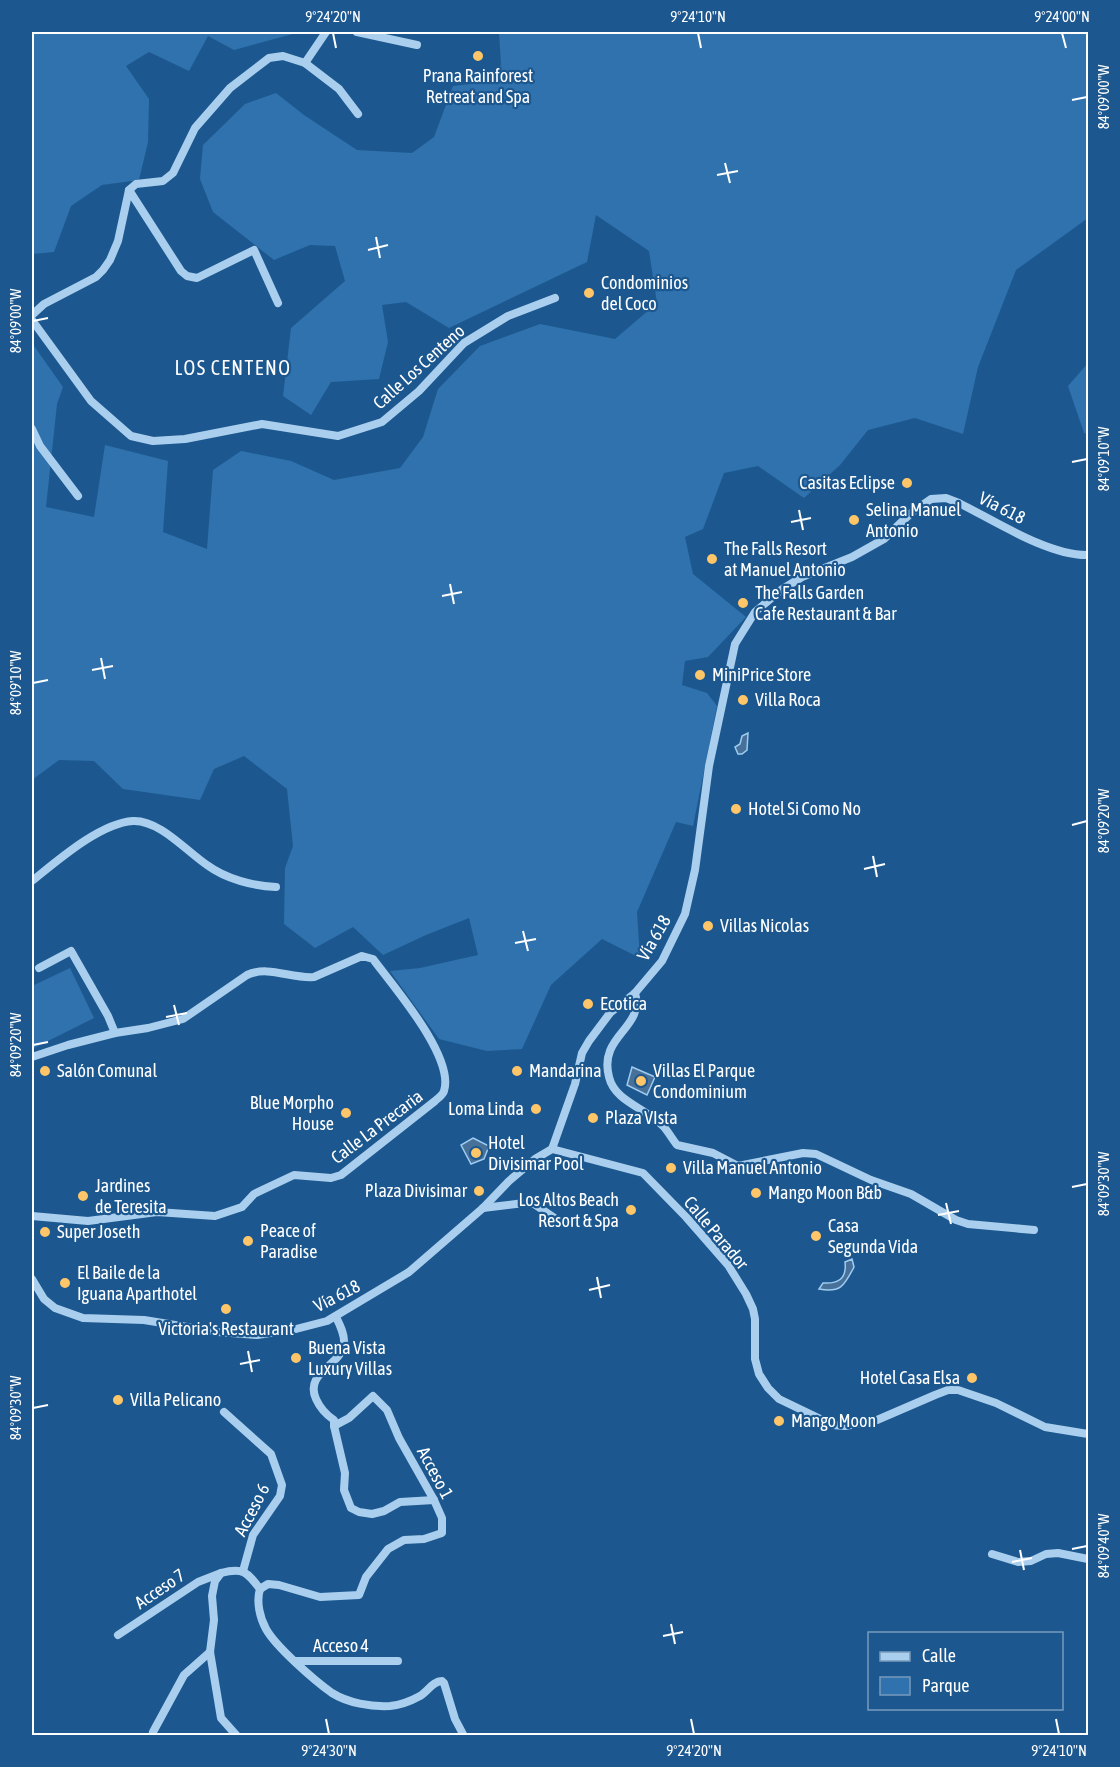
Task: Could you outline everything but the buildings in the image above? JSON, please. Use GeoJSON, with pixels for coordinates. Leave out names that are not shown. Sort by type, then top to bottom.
{"type":"FeatureCollection","features":[{"type":"Feature","properties":{"kind":"street"},"geometry":{"type":"LineString","coordinates":[[304,63],[326,32]]}},
{"type":"Feature","properties":{"kind":"street"},"geometry":{"type":"LineString","coordinates":[[357,32],[417,45]]}},
{"type":"Feature","properties":{"kind":"street"},"geometry":{"type":"LineString","coordinates":[[32,315],[44,304],[96,277],[103,270],[118,241],[129,190],[136,184],[163,181],[173,173],[195,128],[231,88],[269,58],[283,56],[304,63],[339,89],[358,114]]}},
{"type":"Feature","properties":{"kind":"street"},"geometry":{"type":"LineString","coordinates":[[129,190],[181,271],[197,278],[254,250],[278,303]]}},
{"type":"Feature","properties":{"kind":"street","name":"Calle Los Centeno"},"geometry":{"type":"LineString","coordinates":[[32,320],[91,401],[131,436],[153,441],[185,439],[262,424],[338,436],[382,422],[419,392],[464,343],[508,316],[555,298]]}},
{"type":"Feature","properties":{"kind":"street"},"geometry":{"type":"LineString","coordinates":[[32,429],[40,446],[78,496]]}},
{"type":"Feature","properties":{"kind":"street","name":"Vía 618"},"geometry":{"type":"LineString","coordinates":[[32,1279],[44,1299],[55,1308],[84,1318],[144,1320],[218,1332],[257,1335],[327,1321],[410,1272],[483,1208],[509,1181],[535,1159],[552,1149],[575,1084],[582,1053],[589,1041],[610,1013],[635,993],[662,961],[685,914],[695,870],[709,766],[735,644],[755,612],[781,590],[802,577],[852,557],[884,538],[918,508],[937,498],[946,498],[959,503],[1044,546],[1075,555],[1089,555]]}},
{"type":"Feature","properties":{"kind":"street"},"geometry":{"type":"LineString","coordinates":[[32,881],[68,851],[112,826],[135,821],[161,828],[209,867],[248,883],[276,887]]}},
{"type":"Feature","properties":{"kind":"street"},"geometry":{"type":"LineString","coordinates":[[39,968],[71,951],[108,1016],[114,1032]]}},
{"type":"Feature","properties":{"kind":"street","name":"Calle La Precaria"},"geometry":{"type":"LineString","coordinates":[[32,1057],[114,1032],[148,1028],[183,1019],[246,975],[254,972],[264,970],[307,978],[314,977],[362,956],[373,959],[432,1040],[441,1061],[445,1082],[444,1092],[435,1101],[341,1175],[331,1178],[294,1175],[255,1194],[242,1208],[215,1216],[157,1212],[88,1221],[32,1216]]}},
{"type":"Feature","properties":{"kind":"street"},"geometry":{"type":"LineString","coordinates":[[635,993],[638,1004],[635,1015],[610,1047],[607,1062],[608,1075],[613,1089],[664,1126],[677,1145],[713,1153],[738,1166],[803,1153],[816,1154],[871,1180],[911,1194],[956,1220],[968,1224],[1034,1230]]}},
{"type":"Feature","properties":{"kind":"street","name":"Calle Parador"},"geometry":{"type":"LineString","coordinates":[[552,1149],[643,1173],[686,1217],[728,1265],[746,1294],[755,1319],[755,1359],[759,1374],[779,1399],[832,1425],[845,1426],[877,1420],[948,1390],[958,1390],[996,1403],[1045,1427],[1089,1434]]}},
{"type":"Feature","properties":{"kind":"street"},"geometry":{"type":"LineString","coordinates":[[483,1208],[534,1204],[559,1221]]}},
{"type":"Feature","properties":{"kind":"street"},"geometry":{"type":"LineString","coordinates":[[336,1317],[344,1336],[344,1346],[339,1355],[321,1371],[314,1388],[322,1410],[334,1420],[345,1473],[344,1490],[351,1508],[372,1514],[384,1511],[400,1502],[434,1500]]}},
{"type":"Feature","properties":{"kind":"street","name":"Acceso 1"},"geometry":{"type":"LineString","coordinates":[[260,1589],[268,1584],[320,1597],[359,1595],[366,1577],[388,1550],[404,1540],[423,1539],[442,1533],[441,1518],[434,1500],[399,1438],[387,1410],[373,1396],[349,1418],[334,1426]]}},
{"type":"Feature","properties":{"kind":"street","name":"Acceso 6"},"geometry":{"type":"LineString","coordinates":[[224,1412],[271,1455],[282,1485],[280,1496],[253,1535],[243,1571]]}},
{"type":"Feature","properties":{"kind":"street"},"geometry":{"type":"LineString","coordinates":[[992,1554],[1018,1562],[1031,1561],[1046,1554],[1058,1553],[1089,1559]]}},
{"type":"Feature","properties":{"kind":"street"},"geometry":{"type":"LineString","coordinates":[[237,1736],[221,1718],[210,1652],[214,1620],[212,1596],[215,1581],[221,1572],[236,1569],[249,1575],[260,1589]]}},
{"type":"Feature","properties":{"kind":"street","name":"Acceso 7"},"geometry":{"type":"LineString","coordinates":[[118,1635],[198,1582],[221,1572]]}},
{"type":"Feature","properties":{"kind":"street","name":"Acceso 4"},"geometry":{"type":"LineString","coordinates":[[260,1589],[258,1597],[266,1629],[295,1661],[399,1661]]}},
{"type":"Feature","properties":{"kind":"street"},"geometry":{"type":"LineString","coordinates":[[153,1732],[184,1675],[210,1652]]}},
{"type":"Feature","properties":{"kind":"street"},"geometry":{"type":"LineString","coordinates":[[295,1661],[333,1693],[356,1703],[374,1706],[400,1704],[420,1696],[436,1682],[442,1681],[455,1719],[464,1736]]}},
{"type":"Feature","properties":{"kind":"green space"},"geometry":{"type":"Polygon","coordinates":[[[32,32],[300,32],[234,50],[208,36],[189,71],[149,52],[126,66],[149,99],[148,142],[139,180],[102,185],[71,206],[54,252],[32,254],[32,32]]]}},
{"type":"Feature","properties":{"kind":"green space"},"geometry":{"type":"Polygon","coordinates":[[[499,32],[1088,32],[1088,218],[1016,270],[978,367],[963,434],[915,418],[868,430],[840,465],[804,498],[758,466],[724,473],[703,529],[685,537],[693,574],[746,617],[708,657],[685,661],[682,685],[707,693],[717,706],[693,826],[676,822],[637,912],[640,958],[602,939],[551,985],[522,1049],[487,1051],[439,1039],[390,971],[420,968],[478,955],[469,918],[383,955],[353,927],[315,948],[284,924],[285,868],[293,846],[287,789],[244,756],[214,769],[200,800],[123,789],[94,761],[59,760],[32,780],[32,343],[63,387],[57,404],[46,507],[94,517],[105,445],[168,461],[163,532],[207,549],[213,470],[241,451],[291,461],[334,480],[400,468],[423,437],[438,389],[480,346],[540,324],[615,339],[657,303],[649,251],[596,215],[587,262],[449,328],[406,302],[382,305],[388,342],[379,379],[331,382],[311,415],[283,396],[291,328],[345,281],[335,246],[310,245],[274,260],[213,212],[200,179],[203,145],[245,104],[276,93],[304,115],[357,150],[412,153],[434,137],[453,86],[479,83],[501,65],[499,32]]]}},
{"type":"Feature","properties":{"kind":"green space"},"geometry":{"type":"Polygon","coordinates":[[[1088,363],[1088,434],[1084,433],[1068,386],[1088,363]]]}},
{"type":"Feature","properties":{"kind":"green space"},"geometry":{"type":"Polygon","coordinates":[[[70,968],[94,1018],[32,1049],[32,986],[70,968]]]}},
{"type":"Feature","properties":{"kind":"shaded area"},"geometry":{"type":"Polygon","coordinates":[[[748,733],[747,750],[738,754],[735,747],[740,744],[742,736],[748,733]]]}},
{"type":"Feature","properties":{"kind":"shaded area","name":"Villas El Parque Condominium"},"geometry":{"type":"Polygon","coordinates":[[[632,1067],[655,1077],[647,1095],[627,1085],[632,1067]]]}},
{"type":"Feature","properties":{"kind":"shaded area","name":"Hotel Divisimar Pool"},"geometry":{"type":"Polygon","coordinates":[[[473,1138],[489,1146],[484,1159],[471,1164],[461,1145],[473,1138]]]}},
{"type":"Feature","properties":{"kind":"shaded area"},"geometry":{"type":"Polygon","coordinates":[[[852,1259],[854,1267],[841,1287],[832,1290],[819,1289],[823,1283],[833,1283],[840,1279],[845,1273],[845,1262],[852,1259]]]}},
{"type":"Feature","properties":{"kind":"place","name":"Prana Rainforest Retreat and Spa"},"geometry":{"type":"Point","coordinates":[478,56]}},
{"type":"Feature","properties":{"kind":"place","name":"Condominios del Coco"},"geometry":{"type":"Point","coordinates":[589,293]}},
{"type":"Feature","properties":{"kind":"place","name":"Casitas Eclipse"},"geometry":{"type":"Point","coordinates":[907,483]}},
{"type":"Feature","properties":{"kind":"place","name":"Selina Manuel Antonio"},"geometry":{"type":"Point","coordinates":[854,520]}},
{"type":"Feature","properties":{"kind":"place","name":"The Falls Resort at Manuel Antonio"},"geometry":{"type":"Point","coordinates":[712,559]}},
{"type":"Feature","properties":{"kind":"place","name":"The Falls Garden Cafe Restaurant & Bar"},"geometry":{"type":"Point","coordinates":[743,603]}},
{"type":"Feature","properties":{"kind":"place","name":"MiniPrice Store"},"geometry":{"type":"Point","coordinates":[700,675]}},
{"type":"Feature","properties":{"kind":"place","name":"Villa Roca"},"geometry":{"type":"Point","coordinates":[743,700]}},
{"type":"Feature","properties":{"kind":"place","name":"Hotel Si Como No"},"geometry":{"type":"Point","coordinates":[736,809]}},
{"type":"Feature","properties":{"kind":"place","name":"Villas Nicolas"},"geometry":{"type":"Point","coordinates":[708,926]}},
{"type":"Feature","properties":{"kind":"place","name":"Ecotica"},"geometry":{"type":"Point","coordinates":[588,1004]}},
{"type":"Feature","properties":{"kind":"place","name":"Salón Comunal"},"geometry":{"type":"Point","coordinates":[45,1071]}},
{"type":"Feature","properties":{"kind":"place","name":"Mandarina"},"geometry":{"type":"Point","coordinates":[517,1071]}},
{"type":"Feature","properties":{"kind":"place","name":"Villas El Parque Condominium"},"geometry":{"type":"Point","coordinates":[641,1081]}},
{"type":"Feature","properties":{"kind":"place","name":"Loma Linda"},"geometry":{"type":"Point","coordinates":[536,1109]}},
{"type":"Feature","properties":{"kind":"place","name":"Blue Morpho House"},"geometry":{"type":"Point","coordinates":[346,1113]}},
{"type":"Feature","properties":{"kind":"place","name":"Plaza VIsta"},"geometry":{"type":"Point","coordinates":[593,1118]}},
{"type":"Feature","properties":{"kind":"place","name":"Hotel Divisimar Pool"},"geometry":{"type":"Point","coordinates":[476,1153]}},
{"type":"Feature","properties":{"kind":"place","name":"Villa Manuel Antonio"},"geometry":{"type":"Point","coordinates":[671,1168]}},
{"type":"Feature","properties":{"kind":"place","name":"Plaza Divisimar"},"geometry":{"type":"Point","coordinates":[479,1191]}},
{"type":"Feature","properties":{"kind":"place","name":"Mango Moon B&b"},"geometry":{"type":"Point","coordinates":[756,1193]}},
{"type":"Feature","properties":{"kind":"place","name":"Jardines de Teresita"},"geometry":{"type":"Point","coordinates":[83,1196]}},
{"type":"Feature","properties":{"kind":"place","name":"Los Altos Beach Resort & Spa"},"geometry":{"type":"Point","coordinates":[631,1210]}},
{"type":"Feature","properties":{"kind":"place","name":"Super Joseth"},"geometry":{"type":"Point","coordinates":[45,1232]}},
{"type":"Feature","properties":{"kind":"place","name":"Casa Segunda Vida"},"geometry":{"type":"Point","coordinates":[816,1236]}},
{"type":"Feature","properties":{"kind":"place","name":"Peace of Paradise"},"geometry":{"type":"Point","coordinates":[248,1241]}},
{"type":"Feature","properties":{"kind":"place","name":"El Baile de la Iguana Aparthotel"},"geometry":{"type":"Point","coordinates":[65,1283]}},
{"type":"Feature","properties":{"kind":"place","name":"Victoria's Restaurant"},"geometry":{"type":"Point","coordinates":[226,1309]}},
{"type":"Feature","properties":{"kind":"place","name":"Buena Vista Luxury Villas"},"geometry":{"type":"Point","coordinates":[296,1358]}},
{"type":"Feature","properties":{"kind":"place","name":"Hotel Casa Elsa"},"geometry":{"type":"Point","coordinates":[972,1378]}},
{"type":"Feature","properties":{"kind":"place","name":"Villa Pelicano"},"geometry":{"type":"Point","coordinates":[118,1400]}},
{"type":"Feature","properties":{"kind":"place","name":"Mango Moon"},"geometry":{"type":"Point","coordinates":[779,1421]}},
{"type":"Feature","properties":{"kind":"district","name":"LOS CENTENO"},"geometry":{"type":"Point","coordinates":[233,368]}}]}
